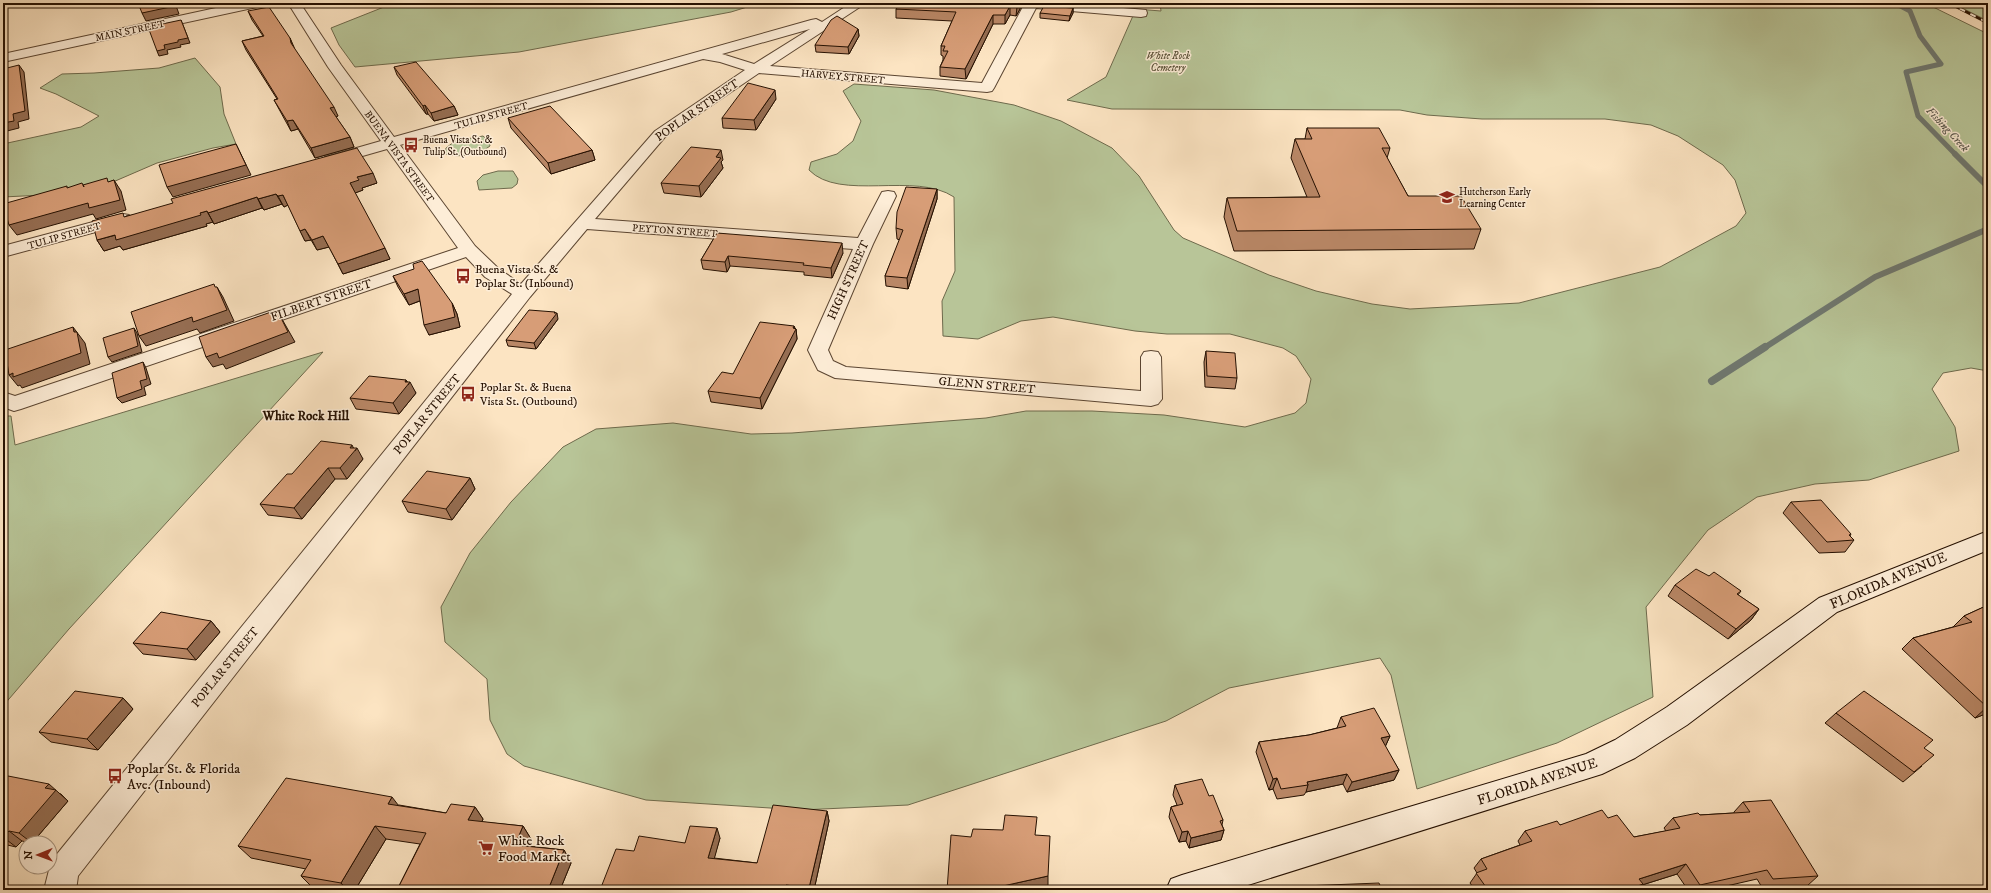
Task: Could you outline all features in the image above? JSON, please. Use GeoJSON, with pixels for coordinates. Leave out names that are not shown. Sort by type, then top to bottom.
{"type":"FeatureCollection","features":[{"type":"Feature","properties":{"kind":"street","name":"MAIN STREET"},"geometry":{"type":"LineString","coordinates":[[3,58],[257,3]]}},
{"type":"Feature","properties":{"kind":"street","name":"BUENA VISTA STREET"},"geometry":{"type":"LineString","coordinates":[[294,3],[335,67],[469,250],[492,274],[523,293]]}},
{"type":"Feature","properties":{"kind":"street","name":"POPLAR STREET"},"geometry":{"type":"LineString","coordinates":[[60,890],[64,870],[523,293],[647,147],[660,134],[756,69],[860,3]]}},
{"type":"Feature","properties":{"kind":"street"},"geometry":{"type":"LineString","coordinates":[[1031,4],[1141,14]]}},
{"type":"Feature","properties":{"kind":"street","name":"HARVEY STREET"},"geometry":{"type":"LineString","coordinates":[[701,56],[722,58],[756,69],[987,88],[1031,4]]}},
{"type":"Feature","properties":{"kind":"street","name":"TULIP STREET"},"geometry":{"type":"LineString","coordinates":[[315,164],[840,16]]}},
{"type":"Feature","properties":{"kind":"street","name":"HIGH STREET"},"geometry":{"type":"LineString","coordinates":[[825,365],[818,350],[864,244],[888,196]]}},
{"type":"Feature","properties":{"kind":"street","name":"TULIP STREET"},"geometry":{"type":"LineString","coordinates":[[3,252],[140,214]]}},
{"type":"Feature","properties":{"kind":"street","name":"PEYTON STREET"},"geometry":{"type":"LineString","coordinates":[[582,223],[864,244]]}},
{"type":"Feature","properties":{"kind":"street","name":"FILBERT STREET"},"geometry":{"type":"LineString","coordinates":[[8,401],[469,250]]}},
{"type":"Feature","properties":{"kind":"street","name":"GLENN STREET"},"geometry":{"type":"LineString","coordinates":[[825,365],[842,373],[1151,398],[1151,357]]}},
{"type":"Feature","properties":{"kind":"street","name":"FLORIDA AVENUE"},"geometry":{"type":"LineString","coordinates":[[1182,890],[1592,765],[1625,749],[1677,716],[1828,605],[1988,540]]}},
{"type":"Feature","properties":{"kind":"green space"},"geometry":{"type":"Polygon","coordinates":[[[394,3],[760,3],[731,12],[519,52],[355,67],[339,45],[331,28],[394,3]]]}},
{"type":"Feature","properties":{"kind":"green space","name":"White Rock Cemetery"},"geometry":{"type":"Polygon","coordinates":[[[1160,3],[1925,3],[1988,34],[1988,371],[1971,368],[1943,373],[1932,389],[1955,427],[1959,451],[1869,480],[1815,484],[1757,497],[1708,530],[1646,607],[1653,697],[1557,743],[1417,789],[1391,675],[1380,658],[1229,688],[1166,721],[908,805],[801,810],[646,800],[524,766],[507,754],[490,720],[487,679],[445,642],[441,607],[470,553],[511,502],[563,447],[596,429],[673,423],[751,434],[792,433],[986,418],[1026,411],[1092,411],[1164,415],[1245,427],[1295,413],[1306,403],[1311,379],[1296,356],[1283,348],[1230,334],[1167,334],[1135,331],[1053,317],[1021,321],[978,339],[943,336],[942,301],[955,271],[954,197],[938,190],[919,186],[858,186],[839,184],[823,179],[809,170],[811,162],[837,154],[853,141],[861,121],[843,91],[854,84],[934,90],[1014,105],[1061,121],[1112,148],[1139,176],[1174,230],[1183,238],[1269,275],[1316,291],[1372,304],[1410,309],[1519,303],[1660,267],[1736,226],[1746,213],[1735,180],[1723,165],[1678,136],[1651,125],[1605,119],[1482,119],[1427,115],[1400,110],[1112,109],[1067,100],[1106,77],[1136,9],[1161,11],[1160,3]]]}},
{"type":"Feature","properties":{"kind":"green space"},"geometry":{"type":"Polygon","coordinates":[[[1952,3],[1988,3],[1988,21],[1952,3]]]}},
{"type":"Feature","properties":{"kind":"green space"},"geometry":{"type":"Polygon","coordinates":[[[195,58],[220,87],[224,114],[236,144],[213,148],[157,163],[106,185],[43,195],[3,197],[3,144],[81,127],[99,116],[56,94],[40,88],[62,74],[159,68],[195,58]]]}},
{"type":"Feature","properties":{"kind":"green space"},"geometry":{"type":"Polygon","coordinates":[[[483,136],[489,141],[490,146],[480,152],[462,156],[445,154],[446,148],[455,141],[483,136]]]}},
{"type":"Feature","properties":{"kind":"green space"},"geometry":{"type":"Polygon","coordinates":[[[498,171],[513,171],[518,179],[517,184],[512,188],[479,190],[477,181],[483,175],[498,171]]]}},
{"type":"Feature","properties":{"kind":"green space"},"geometry":{"type":"Polygon","coordinates":[[[323,352],[69,629],[3,706],[3,416],[11,416],[15,445],[323,352]]]}},
{"type":"Feature","properties":{"kind":"building"},"geometry":{"type":"Polygon","coordinates":[[[138,3],[174,3],[175,6],[142,13],[138,3]]]}},
{"type":"Feature","properties":{"kind":"building"},"geometry":{"type":"Polygon","coordinates":[[[899,3],[1019,3],[1017,7],[1010,6],[1005,15],[993,15],[965,69],[940,67],[948,51],[943,51],[945,46],[941,46],[956,12],[896,9],[899,3]]]}},
{"type":"Feature","properties":{"kind":"building"},"geometry":{"type":"Polygon","coordinates":[[[1044,6],[1073,8],[1070,16],[1040,13],[1044,6]]]}},
{"type":"Feature","properties":{"kind":"building"},"geometry":{"type":"Polygon","coordinates":[[[269,7],[334,107],[330,108],[350,137],[311,148],[293,120],[287,121],[274,100],[278,99],[242,41],[264,36],[248,11],[269,7]]]}},
{"type":"Feature","properties":{"kind":"building"},"geometry":{"type":"Polygon","coordinates":[[[837,16],[858,29],[848,47],[815,45],[831,20],[837,16]]]}},
{"type":"Feature","properties":{"kind":"building"},"geometry":{"type":"Polygon","coordinates":[[[181,20],[188,38],[164,45],[165,49],[157,51],[148,27],[181,20]]]}},
{"type":"Feature","properties":{"kind":"building"},"geometry":{"type":"Polygon","coordinates":[[[416,62],[454,106],[431,113],[425,105],[423,106],[394,67],[416,62]]]}},
{"type":"Feature","properties":{"kind":"building"},"geometry":{"type":"Polygon","coordinates":[[[19,65],[25,111],[13,114],[14,121],[3,123],[3,69],[19,65]]]}},
{"type":"Feature","properties":{"kind":"building"},"geometry":{"type":"Polygon","coordinates":[[[748,83],[775,90],[754,120],[722,118],[748,83]]]}},
{"type":"Feature","properties":{"kind":"building"},"geometry":{"type":"Polygon","coordinates":[[[550,106],[592,150],[548,163],[508,118],[550,106]]]}},
{"type":"Feature","properties":{"kind":"building"},"geometry":{"type":"Polygon","coordinates":[[[1307,128],[1379,128],[1390,148],[1382,148],[1408,196],[1461,196],[1481,229],[1237,231],[1227,198],[1320,197],[1295,139],[1312,139],[1307,128]]]}},
{"type":"Feature","properties":{"kind":"building"},"geometry":{"type":"Polygon","coordinates":[[[236,144],[246,165],[167,187],[159,165],[236,144]]]}},
{"type":"Feature","properties":{"kind":"building"},"geometry":{"type":"Polygon","coordinates":[[[691,147],[721,150],[716,157],[721,158],[699,186],[661,183],[691,147]]]}},
{"type":"Feature","properties":{"kind":"building"},"geometry":{"type":"Polygon","coordinates":[[[357,148],[373,173],[357,177],[359,180],[350,183],[385,248],[338,264],[323,236],[312,240],[305,229],[300,231],[283,195],[278,196],[276,194],[258,199],[257,197],[208,213],[207,211],[200,213],[201,215],[116,240],[115,235],[97,240],[92,221],[123,213],[124,217],[173,203],[171,199],[357,148]]]}},
{"type":"Feature","properties":{"kind":"building"},"geometry":{"type":"Polygon","coordinates":[[[107,178],[108,182],[114,180],[120,200],[89,208],[88,203],[9,225],[3,204],[67,186],[67,188],[82,183],[83,185],[107,178]]]}},
{"type":"Feature","properties":{"kind":"building"},"geometry":{"type":"Polygon","coordinates":[[[906,187],[937,189],[907,278],[885,276],[903,230],[896,228],[897,212],[906,187]]]}},
{"type":"Feature","properties":{"kind":"building"},"geometry":{"type":"Polygon","coordinates":[[[717,233],[842,243],[831,268],[803,265],[804,263],[728,256],[725,262],[701,260],[717,233]]]}},
{"type":"Feature","properties":{"kind":"building"},"geometry":{"type":"Polygon","coordinates":[[[422,261],[452,303],[455,317],[424,325],[418,289],[404,294],[393,276],[414,269],[413,264],[422,261]]]}},
{"type":"Feature","properties":{"kind":"building"},"geometry":{"type":"Polygon","coordinates":[[[214,284],[215,287],[217,287],[227,310],[193,322],[192,317],[139,336],[131,312],[214,284]]]}},
{"type":"Feature","properties":{"kind":"building"},"geometry":{"type":"Polygon","coordinates":[[[529,310],[557,313],[534,343],[506,340],[529,310]]]}},
{"type":"Feature","properties":{"kind":"building"},"geometry":{"type":"Polygon","coordinates":[[[274,311],[275,313],[278,312],[288,332],[219,358],[217,353],[206,357],[199,337],[274,311]]]}},
{"type":"Feature","properties":{"kind":"building"},"geometry":{"type":"Polygon","coordinates":[[[760,322],[794,326],[793,328],[796,329],[760,398],[708,391],[722,372],[733,374],[760,322]]]}},
{"type":"Feature","properties":{"kind":"building"},"geometry":{"type":"Polygon","coordinates":[[[73,327],[74,332],[77,332],[81,353],[13,377],[13,373],[9,375],[5,350],[73,327]]]}},
{"type":"Feature","properties":{"kind":"building"},"geometry":{"type":"Polygon","coordinates":[[[134,328],[138,346],[108,357],[103,338],[134,328]]]}},
{"type":"Feature","properties":{"kind":"building"},"geometry":{"type":"Polygon","coordinates":[[[1206,351],[1235,353],[1237,378],[1207,376],[1206,351]]]}},
{"type":"Feature","properties":{"kind":"building"},"geometry":{"type":"Polygon","coordinates":[[[143,362],[147,379],[140,381],[142,389],[117,398],[112,373],[143,362]]]}},
{"type":"Feature","properties":{"kind":"building"},"geometry":{"type":"Polygon","coordinates":[[[369,376],[406,380],[405,382],[410,382],[393,403],[350,398],[369,376]]]}},
{"type":"Feature","properties":{"kind":"building"},"geometry":{"type":"Polygon","coordinates":[[[321,441],[352,445],[350,448],[357,448],[340,468],[328,468],[294,508],[260,504],[287,474],[292,474],[321,441]]]}},
{"type":"Feature","properties":{"kind":"building"},"geometry":{"type":"Polygon","coordinates":[[[427,471],[470,478],[446,509],[402,501],[427,471]]]}},
{"type":"Feature","properties":{"kind":"building"},"geometry":{"type":"Polygon","coordinates":[[[1821,500],[1851,534],[1849,535],[1854,540],[1827,542],[1791,502],[1821,500]]]}},
{"type":"Feature","properties":{"kind":"building"},"geometry":{"type":"Polygon","coordinates":[[[1696,569],[1709,576],[1714,572],[1741,591],[1737,594],[1759,609],[1736,629],[1675,585],[1696,569]]]}},
{"type":"Feature","properties":{"kind":"building"},"geometry":{"type":"Polygon","coordinates":[[[1988,605],[1987,707],[1913,638],[1972,622],[1964,616],[1988,605]]]}},
{"type":"Feature","properties":{"kind":"building"},"geometry":{"type":"Polygon","coordinates":[[[161,612],[211,621],[187,649],[133,643],[161,612]]]}},
{"type":"Feature","properties":{"kind":"building"},"geometry":{"type":"Polygon","coordinates":[[[75,691],[123,698],[87,739],[39,732],[75,691]]]}},
{"type":"Feature","properties":{"kind":"building"},"geometry":{"type":"Polygon","coordinates":[[[1864,691],[1933,740],[1924,748],[1934,755],[1914,772],[1836,713],[1864,691]]]}},
{"type":"Feature","properties":{"kind":"building"},"geometry":{"type":"Polygon","coordinates":[[[1374,708],[1390,736],[1381,738],[1399,770],[1352,782],[1347,774],[1307,782],[1308,785],[1281,789],[1277,778],[1273,779],[1259,742],[1309,735],[1346,726],[1341,717],[1374,708]]]}},
{"type":"Feature","properties":{"kind":"building"},"geometry":{"type":"Polygon","coordinates":[[[3,775],[49,784],[45,788],[56,790],[19,833],[9,831],[3,837],[3,775]]]}},
{"type":"Feature","properties":{"kind":"building"},"geometry":{"type":"Polygon","coordinates":[[[286,778],[392,797],[388,804],[446,813],[451,804],[475,807],[468,820],[523,826],[515,845],[564,850],[548,890],[411,890],[398,888],[426,833],[375,826],[341,883],[301,876],[311,860],[238,846],[286,778]]]}},
{"type":"Feature","properties":{"kind":"building"},"geometry":{"type":"Polygon","coordinates":[[[1202,779],[1209,796],[1213,795],[1223,820],[1220,821],[1224,830],[1191,838],[1188,831],[1182,832],[1171,807],[1183,804],[1175,785],[1202,779]]]}},
{"type":"Feature","properties":{"kind":"building"},"geometry":{"type":"Polygon","coordinates":[[[1771,800],[1818,876],[1773,879],[1767,870],[1700,885],[1686,864],[1639,879],[1643,884],[1627,890],[1488,890],[1476,873],[1487,869],[1481,859],[1532,841],[1525,831],[1557,821],[1560,825],[1602,810],[1608,818],[1617,815],[1634,837],[1680,828],[1673,818],[1698,813],[1700,815],[1750,812],[1743,802],[1771,800]]]}},
{"type":"Feature","properties":{"kind":"building"},"geometry":{"type":"Polygon","coordinates":[[[773,805],[827,811],[809,888],[786,885],[785,890],[732,890],[716,888],[715,890],[600,890],[616,849],[634,851],[639,836],[685,843],[690,826],[717,828],[708,858],[757,863],[773,805]]]}},
{"type":"Feature","properties":{"kind":"building"},"geometry":{"type":"Polygon","coordinates":[[[1005,815],[1037,817],[1035,835],[1050,836],[1048,876],[985,890],[947,890],[951,835],[971,837],[973,829],[1003,830],[1005,815]]]}},
{"type":"Feature","properties":{"kind":"building"},"geometry":{"type":"Polygon","coordinates":[[[1379,883],[1382,890],[1304,890],[1303,886],[1379,883]]]}},
{"type":"Feature","properties":{"kind":"waterway","name":"Fishing Creek"},"geometry":{"type":"LineString","coordinates":[[1895,3],[1910,11],[1920,36],[1941,64],[1906,72],[1918,116],[1956,155]]}},
{"type":"Feature","properties":{"kind":"waterway","name":"Fishing Creek"},"geometry":{"type":"LineString","coordinates":[[1956,155],[1988,187]]}},
{"type":"Feature","properties":{"kind":"waterway"},"geometry":{"type":"LineString","coordinates":[[1764,348],[1875,277],[1988,229]]}},
{"type":"Feature","properties":{"kind":"waterway"},"geometry":{"type":"LineString","coordinates":[[1712,381],[1765,347]]}},
{"type":"Feature","properties":{"kind":"railway"},"geometry":{"type":"LineString","coordinates":[[1949,3],[1988,23]]}},
{"type":"Feature","properties":{"kind":"place","name":"Buena Vista St. & Tulip St. (Outbound)"},"geometry":{"type":"Point","coordinates":[411,145]}},
{"type":"Feature","properties":{"kind":"place","name":"Hutcherson Early Learning Center"},"geometry":{"type":"Point","coordinates":[1447,197]}},
{"type":"Feature","properties":{"kind":"place","name":"Buena Vista St. & Poplar St. (Inbound)"},"geometry":{"type":"Point","coordinates":[463,276]}},
{"type":"Feature","properties":{"kind":"place","name":"Poplar St. & Buena Vista St. (Outbound)"},"geometry":{"type":"Point","coordinates":[468,394]}},
{"type":"Feature","properties":{"kind":"place","name":"Poplar St. & Florida Ave. (Inbound)"},"geometry":{"type":"Point","coordinates":[115,776]}},
{"type":"Feature","properties":{"kind":"place","name":"White Rock Food Market"},"geometry":{"type":"Point","coordinates":[486,848]}},
{"type":"Feature","properties":{"kind":"district","name":"White Rock Hill"},"geometry":{"type":"Point","coordinates":[306,415]}}]}
